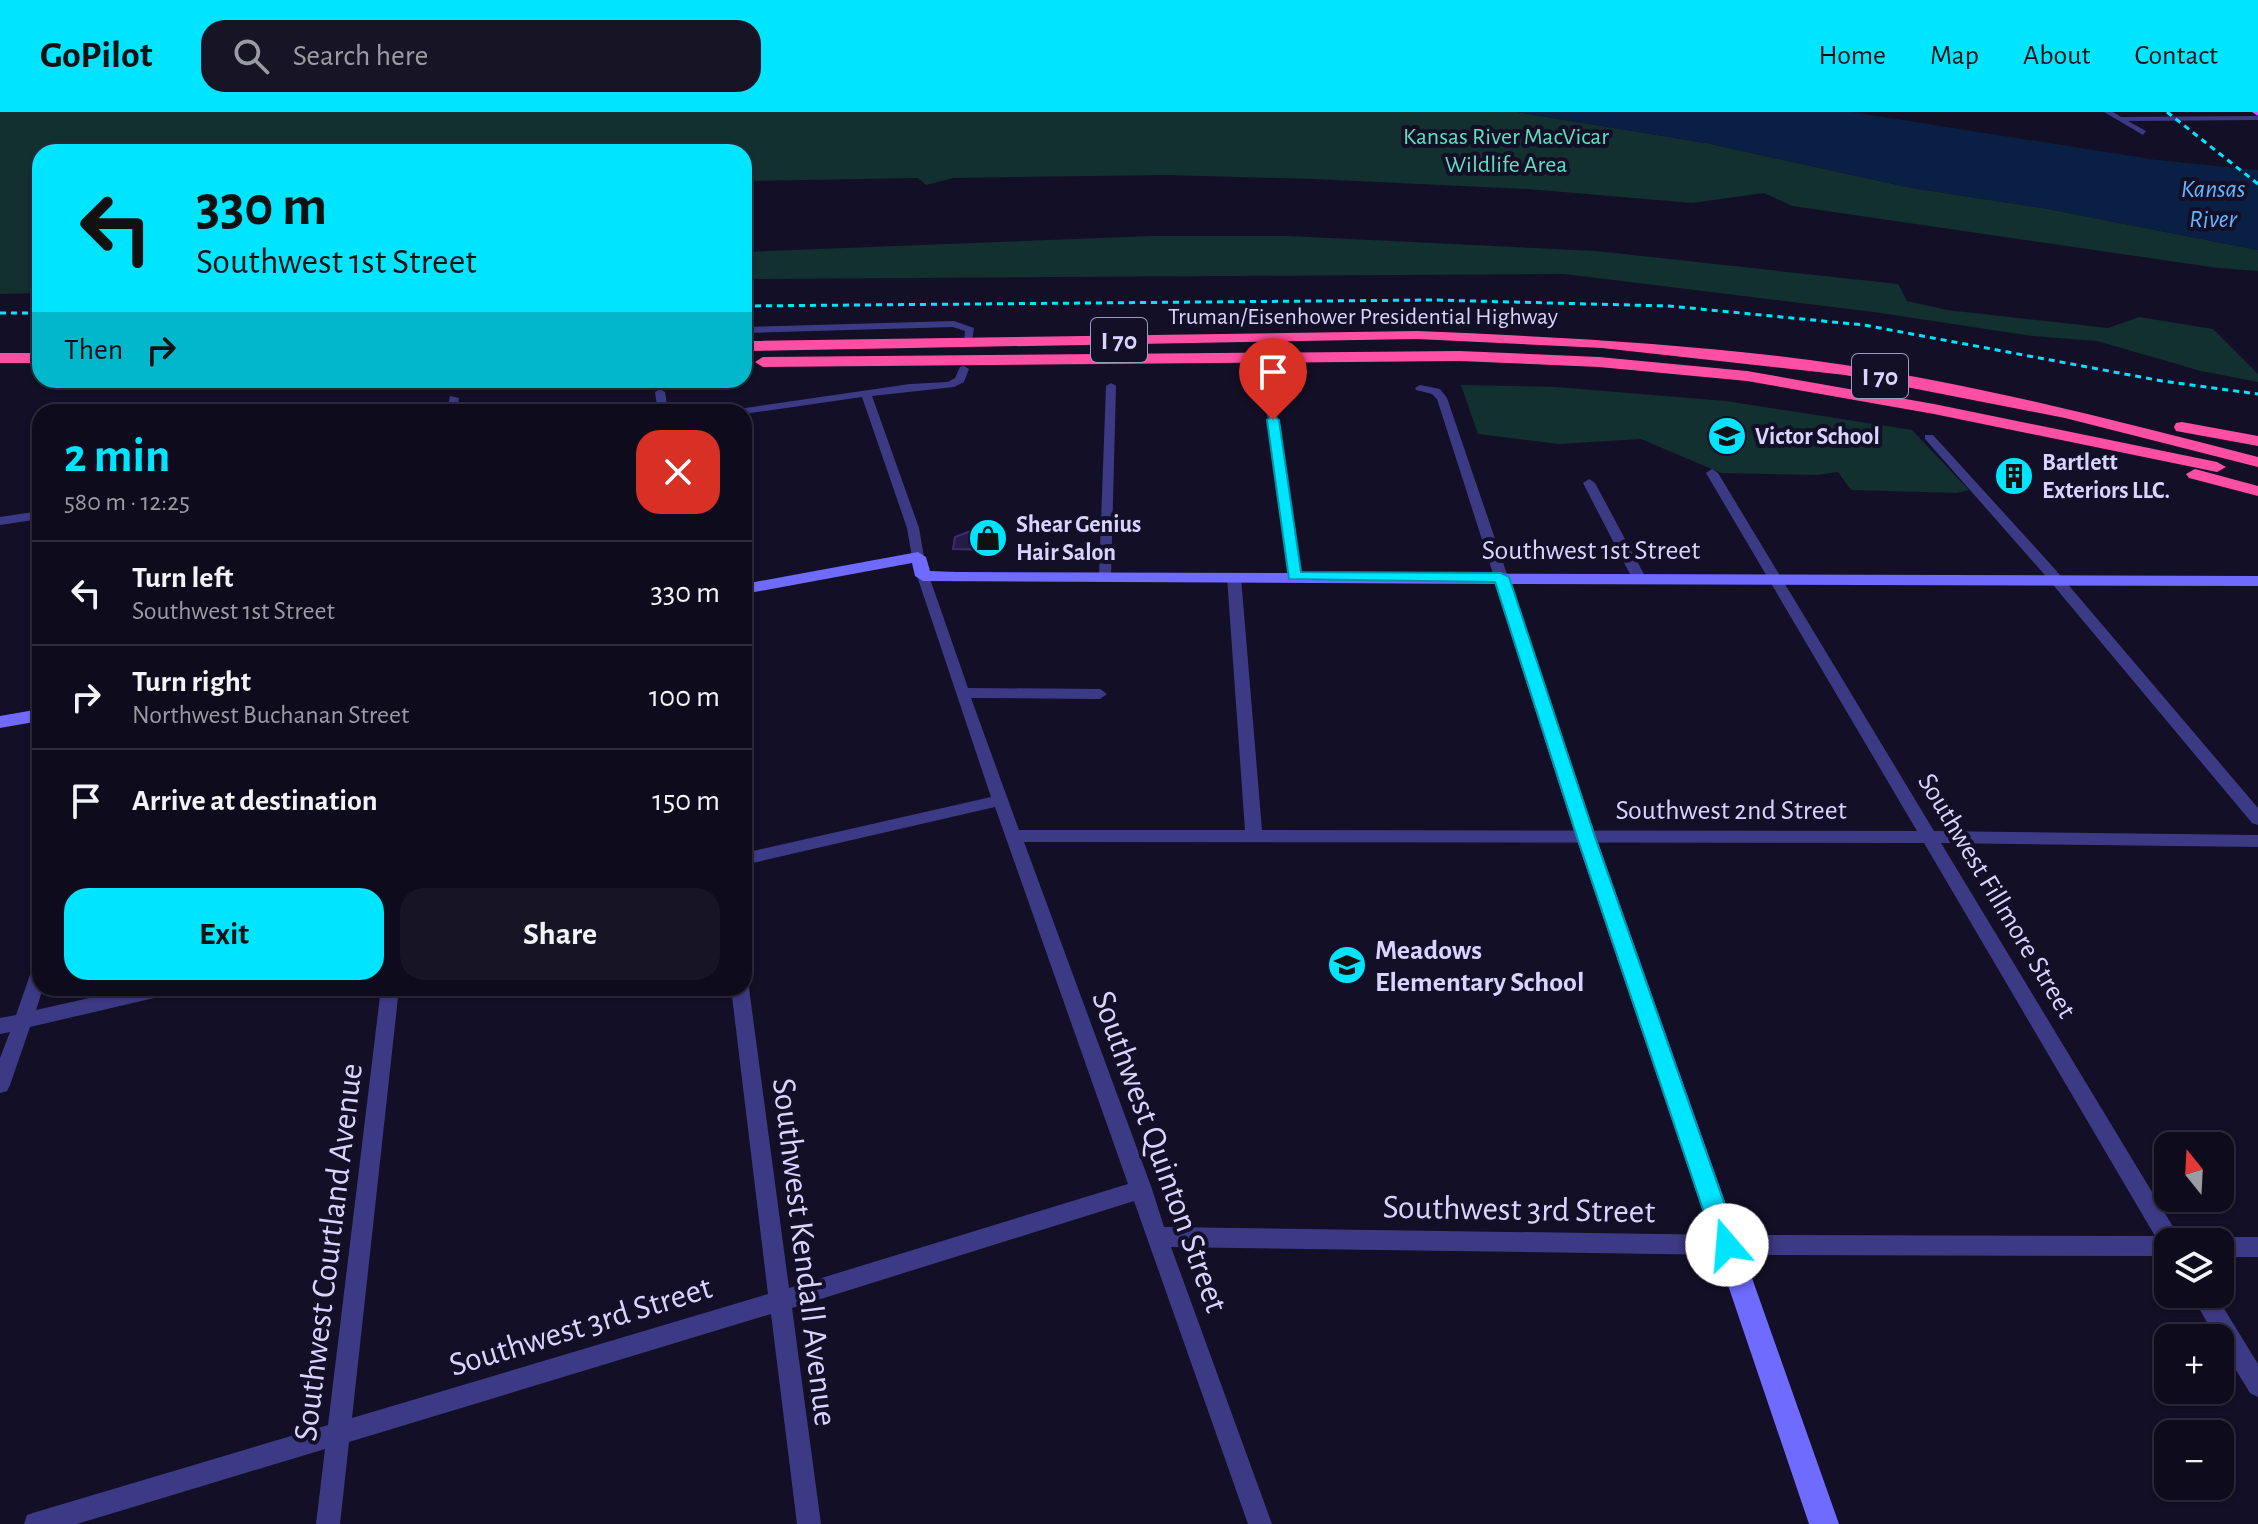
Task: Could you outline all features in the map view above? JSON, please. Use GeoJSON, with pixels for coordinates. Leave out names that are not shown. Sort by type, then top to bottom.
{"type":"FeatureCollection","features":[{"type":"Feature","properties":{"kind":"highway","name":"Truman/Eisenhower Presidential Highway"},"geometry":{"type":"LineString","coordinates":[[752,346],[1494,336],[1713,353],[1802,364],[2066,413],[2258,462]]}},
{"type":"Feature","properties":{"kind":"highway","name":"Truman/Eisenhower Presidential Highway"},"geometry":{"type":"LineString","coordinates":[[752,362],[1459,356],[1570,360],[1747,376],[1934,409],[2258,476]]}},
{"type":"Feature","properties":{"kind":"highway"},"geometry":{"type":"LineString","coordinates":[[0,358],[32,358]]}},
{"type":"Feature","properties":{"kind":"highway"},"geometry":{"type":"LineString","coordinates":[[0,369],[32,368]]}},
{"type":"Feature","properties":{"kind":"highway"},"geometry":{"type":"LineString","coordinates":[[1899,380],[2258,441]]}},
{"type":"Feature","properties":{"kind":"highway"},"geometry":{"type":"LineString","coordinates":[[2054,436],[2258,491]]}},
{"type":"Feature","properties":{"kind":"street"},"geometry":{"type":"LineString","coordinates":[[2108,112],[2143,133]]}},
{"type":"Feature","properties":{"kind":"street"},"geometry":{"type":"LineString","coordinates":[[2120,119],[2258,114]]}},
{"type":"Feature","properties":{"kind":"street"},"geometry":{"type":"LineString","coordinates":[[752,330],[954,324],[970,330],[968,339]]}},
{"type":"Feature","properties":{"kind":"street"},"geometry":{"type":"LineString","coordinates":[[752,410],[866,393],[950,385],[960,380],[964,369]]}},
{"type":"Feature","properties":{"kind":"street"},"geometry":{"type":"LineString","coordinates":[[1105,576],[1111,386]]}},
{"type":"Feature","properties":{"kind":"street"},"geometry":{"type":"LineString","coordinates":[[1420,388],[1436,391],[1442,398],[1586,837],[1824,1524]]}},
{"type":"Feature","properties":{"kind":"street"},"geometry":{"type":"LineString","coordinates":[[1269,391],[1294,576]]}},
{"type":"Feature","properties":{"kind":"street"},"geometry":{"type":"LineString","coordinates":[[660,392],[662,404]]}},
{"type":"Feature","properties":{"kind":"street"},"geometry":{"type":"LineString","coordinates":[[866,393],[913,528],[923,576]]}},
{"type":"Feature","properties":{"kind":"street"},"geometry":{"type":"LineString","coordinates":[[453,404],[454,398]]}},
{"type":"Feature","properties":{"kind":"street"},"geometry":{"type":"LineString","coordinates":[[1929,437],[2258,819]]}},
{"type":"Feature","properties":{"kind":"street","name":"Southwest Fillmore Street"},"geometry":{"type":"LineString","coordinates":[[1712,473],[2159,1228]]}},
{"type":"Feature","properties":{"kind":"street"},"geometry":{"type":"LineString","coordinates":[[1589,483],[1639,578]]}},
{"type":"Feature","properties":{"kind":"street"},"geometry":{"type":"LineString","coordinates":[[0,521],[32,516]]}},
{"type":"Feature","properties":{"kind":"street"},"geometry":{"type":"LineString","coordinates":[[752,588],[918,557]]}},
{"type":"Feature","properties":{"kind":"street","name":"Southwest 1st Street"},"geometry":{"type":"LineString","coordinates":[[923,576],[2258,581]]}},
{"type":"Feature","properties":{"kind":"street","name":"Southwest Quinton Street"},"geometry":{"type":"LineString","coordinates":[[923,576],[962,693],[1260,1524]]}},
{"type":"Feature","properties":{"kind":"street"},"geometry":{"type":"LineString","coordinates":[[1234,577],[1254,837]]}},
{"type":"Feature","properties":{"kind":"street"},"geometry":{"type":"LineString","coordinates":[[962,693],[1100,694]]}},
{"type":"Feature","properties":{"kind":"street"},"geometry":{"type":"LineString","coordinates":[[0,722],[32,716]]}},
{"type":"Feature","properties":{"kind":"street"},"geometry":{"type":"LineString","coordinates":[[752,857],[1001,800]]}},
{"type":"Feature","properties":{"kind":"street","name":"Southwest 2nd Street"},"geometry":{"type":"LineString","coordinates":[[1013,836],[1927,837],[2258,841]]}},
{"type":"Feature","properties":{"kind":"street"},"geometry":{"type":"LineString","coordinates":[[0,1085],[32,994]]}},
{"type":"Feature","properties":{"kind":"street"},"geometry":{"type":"LineString","coordinates":[[0,1026],[132,996]]}},
{"type":"Feature","properties":{"kind":"street","name":"Southwest Courtland Avenue"},"geometry":{"type":"LineString","coordinates":[[328,1524],[389,996]]}},
{"type":"Feature","properties":{"kind":"street","name":"Southwest Kendall Avenue"},"geometry":{"type":"LineString","coordinates":[[741,996],[809,1524]]}},
{"type":"Feature","properties":{"kind":"street","name":"Southwest 3rd Street"},"geometry":{"type":"LineString","coordinates":[[36,1524],[1142,1189]]}},
{"type":"Feature","properties":{"kind":"street","name":"Southwest 3rd Street"},"geometry":{"type":"LineString","coordinates":[[1158,1237],[1727,1245],[2154,1244]]}},
{"type":"Feature","properties":{"kind":"street"},"geometry":{"type":"LineString","coordinates":[[2234,1247],[2258,1247]]}},
{"type":"Feature","properties":{"kind":"street"},"geometry":{"type":"LineString","coordinates":[[2211,1308],[2258,1385]]}},
{"type":"Feature","properties":{"kind":"green space","name":"Kansas River MacVicar Wildlife Area"},"geometry":{"type":"Polygon","coordinates":[[[0,112],[1517,112],[1706,143],[1912,188],[2043,208],[2258,250],[2258,271],[2218,268],[1792,206],[1764,193],[1692,203],[1528,189],[1166,175],[953,178],[926,185],[918,178],[752,181],[752,144],[32,144],[32,293],[0,294],[0,112]]]}},
{"type":"Feature","properties":{"kind":"green space"},"geometry":{"type":"Polygon","coordinates":[[[1150,236],[1288,236],[1596,251],[1898,284],[1907,301],[1947,310],[2108,328],[2139,317],[2213,329],[2258,374],[2258,382],[2201,371],[2097,341],[2032,336],[1874,312],[1564,274],[752,279],[752,252],[1150,236]]]}},
{"type":"Feature","properties":{"kind":"green space"},"geometry":{"type":"Polygon","coordinates":[[[1461,385],[1556,387],[1726,401],[1912,430],[1969,490],[1957,493],[1851,490],[1838,472],[1817,475],[1721,473],[1641,439],[1559,444],[1478,434],[1461,385]]]}},
{"type":"Feature","properties":{"kind":"water","name":"Kansas River"},"geometry":{"type":"Polygon","coordinates":[[[1517,112],[1852,112],[2157,160],[2258,170],[2258,250],[2043,208],[1912,188],[1706,143],[1517,112]]]}},
{"type":"Feature","properties":{"kind":"building","name":"Shear Genius Hair Salon"},"geometry":{"type":"Polygon","coordinates":[[[976,529],[998,530],[994,550],[953,549],[955,537],[976,529]]]}},
{"type":"Feature","properties":{"kind":"railway"},"geometry":{"type":"LineString","coordinates":[[2167,112],[2258,184]]}},
{"type":"Feature","properties":{"kind":"railway"},"geometry":{"type":"LineString","coordinates":[[752,306],[1434,300],[1669,306],[1864,325],[2162,381],[2258,394]]}},
{"type":"Feature","properties":{"kind":"railway"},"geometry":{"type":"LineString","coordinates":[[0,313],[32,313]]}},
{"type":"Feature","properties":{"kind":"place","name":"Victor School"},"geometry":{"type":"Point","coordinates":[1727,436]}},
{"type":"Feature","properties":{"kind":"place","name":"Bartlett Exteriors LLC."},"geometry":{"type":"Point","coordinates":[2014,476]}},
{"type":"Feature","properties":{"kind":"place","name":"Shear Genius Hair Salon"},"geometry":{"type":"Point","coordinates":[988,538]}},
{"type":"Feature","properties":{"kind":"place","name":"Meadows Elementary School"},"geometry":{"type":"Point","coordinates":[1347,965]}},
{"type":"Feature","properties":{"kind":"route"},"geometry":{"type":"LineString","coordinates":[[1273,420],[1294,576],[1501,577],[1586,837],[1727,1245]]}}]}
